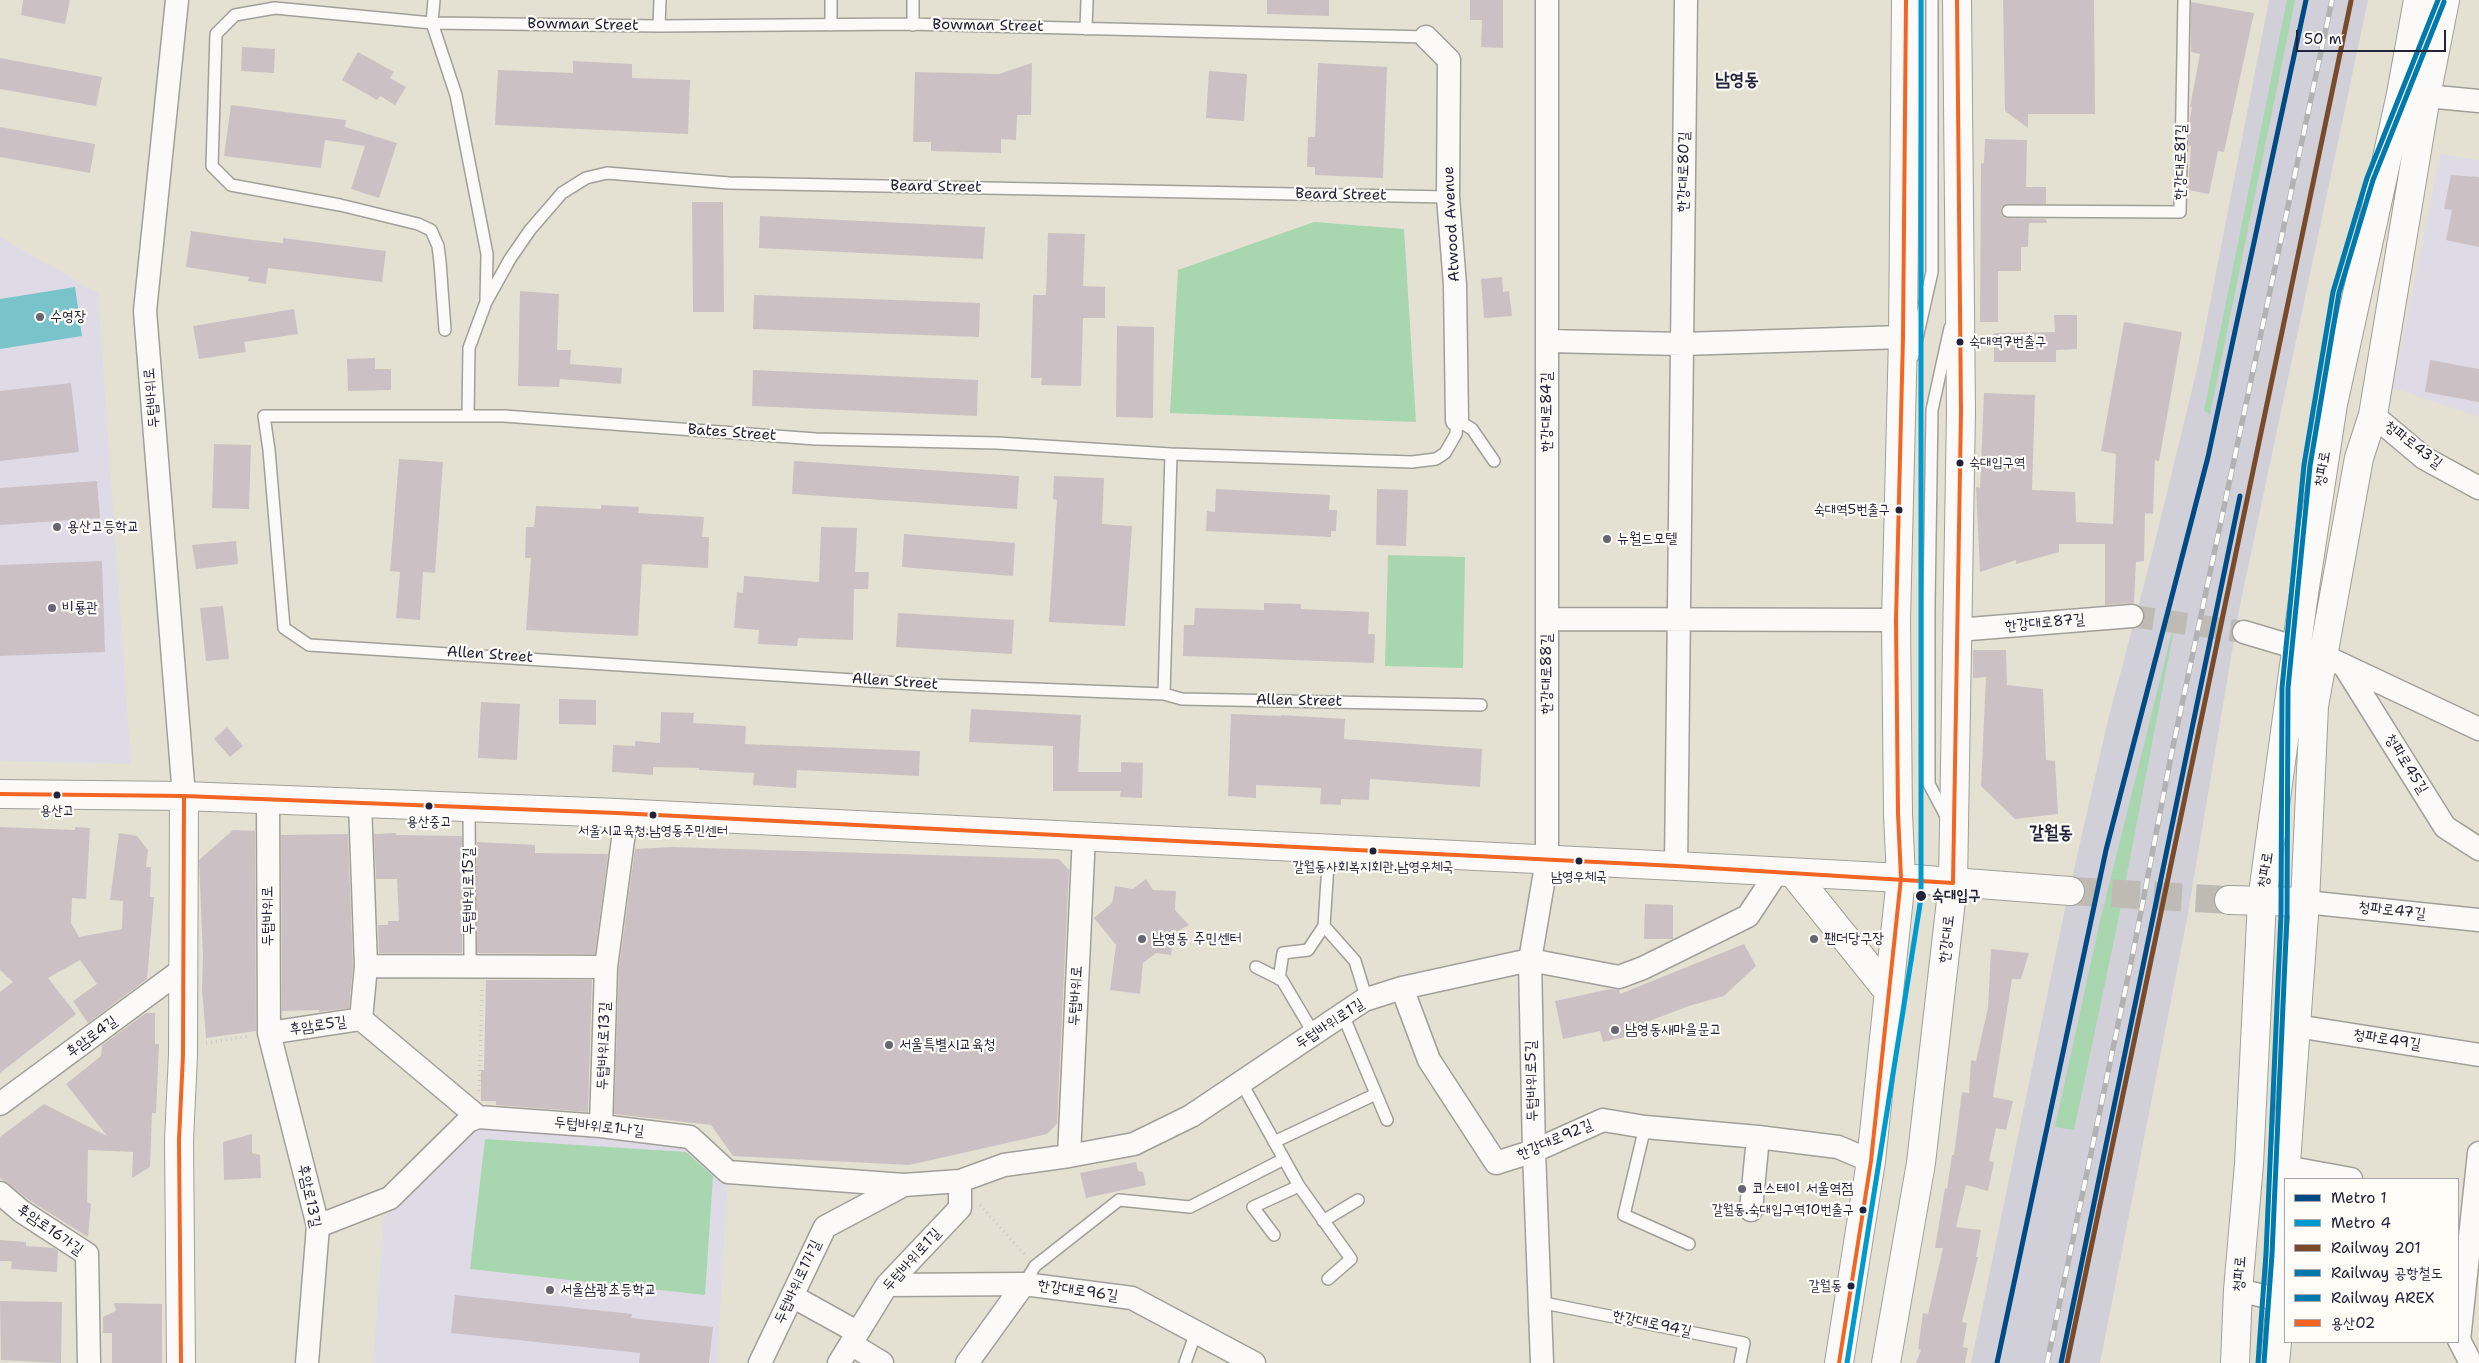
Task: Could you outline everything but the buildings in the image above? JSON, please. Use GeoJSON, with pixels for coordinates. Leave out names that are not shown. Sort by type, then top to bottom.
{"type":"FeatureCollection","features":[{"type":"Feature","properties":{"kind":"main road"},"geometry":{"type":"LineString","coordinates":[[1839,1363],[1871,1161],[1901,878],[1898,814],[1896,620],[1903,337],[1906,0]]}},
{"type":"Feature","properties":{"kind":"main road","name":"한강대로"},"geometry":{"type":"LineString","coordinates":[[1886,1363],[1921,1163],[1953,883],[1961,411],[1957,0]]}},
{"type":"Feature","properties":{"kind":"main road","name":"청파로"},"geometry":{"type":"LineString","coordinates":[[2235,1363],[2238,1290],[2249,1164],[2262,901],[2296,646],[2333,404],[2401,94],[2418,0]]}},
{"type":"Feature","properties":{"kind":"main road"},"geometry":{"type":"LineString","coordinates":[[2285,1178],[2305,902],[2314,706],[2335,662],[2359,458],[2373,415],[2426,96],[2445,0]]}},
{"type":"Feature","properties":{"kind":"main road"},"geometry":{"type":"LineString","coordinates":[[0,794],[184,796],[617,813],[1084,835],[1901,878],[2070,891]]}},
{"type":"Feature","properties":{"kind":"main road"},"geometry":{"type":"LineString","coordinates":[[181,1363],[178,1140],[183,1046],[184,796]]}},
{"type":"Feature","properties":{"kind":"main road"},"geometry":{"type":"LineString","coordinates":[[1785,872],[1888,991]]}},
{"type":"Feature","properties":{"kind":"main road"},"geometry":{"type":"LineString","coordinates":[[2229,900],[2305,902]]}},
{"type":"Feature","properties":{"kind":"main road"},"geometry":{"type":"LineString","coordinates":[[2275,1363],[2283,1301],[2284,1234]]}},
{"type":"Feature","properties":{"kind":"street","name":"두텁바위로"},"geometry":{"type":"LineString","coordinates":[[177,0],[145,311],[184,796]]}},
{"type":"Feature","properties":{"kind":"street"},"geometry":{"type":"LineString","coordinates":[[1547,0],[1547,341],[1682,344],[1903,337]]}},
{"type":"Feature","properties":{"kind":"street","name":"한강대로80길"},"geometry":{"type":"LineString","coordinates":[[1682,344],[1686,0]]}},
{"type":"Feature","properties":{"kind":"street","name":"Atwood Avenue"},"geometry":{"type":"LineString","coordinates":[[1426,37],[1449,60],[1448,197],[1455,285],[1458,420]]}},
{"type":"Feature","properties":{"kind":"street"},"geometry":{"type":"LineString","coordinates":[[2426,96],[2479,101]]}},
{"type":"Feature","properties":{"kind":"street","name":"한강대로84길"},"geometry":{"type":"LineString","coordinates":[[1547,341],[1547,619]]}},
{"type":"Feature","properties":{"kind":"street"},"geometry":{"type":"LineString","coordinates":[[1676,866],[1682,344]]}},
{"type":"Feature","properties":{"kind":"street","name":"청파로43길"},"geometry":{"type":"LineString","coordinates":[[2373,415],[2424,458],[2479,488]]}},
{"type":"Feature","properties":{"kind":"street","name":"한강대로87길"},"geometry":{"type":"LineString","coordinates":[[1957,630],[2132,616]]}},
{"type":"Feature","properties":{"kind":"street","name":"한강대로88길"},"geometry":{"type":"LineString","coordinates":[[1547,860],[1547,619],[1896,620]]}},
{"type":"Feature","properties":{"kind":"street"},"geometry":{"type":"LineString","coordinates":[[2244,632],[2296,646],[2335,662],[2479,729]]}},
{"type":"Feature","properties":{"kind":"street","name":"청파로45길"},"geometry":{"type":"LineString","coordinates":[[2335,662],[2445,827],[2479,850]]}},
{"type":"Feature","properties":{"kind":"street","name":"두텁바위로"},"geometry":{"type":"LineString","coordinates":[[268,799],[269,1033]]}},
{"type":"Feature","properties":{"kind":"street"},"geometry":{"type":"LineString","coordinates":[[360,803],[366,966],[361,1020]]}},
{"type":"Feature","properties":{"kind":"street","name":"두텁바위로13길"},"geometry":{"type":"LineString","coordinates":[[601,1126],[606,967],[624,832],[617,813]]}},
{"type":"Feature","properties":{"kind":"street","name":"두텁바위로"},"geometry":{"type":"LineString","coordinates":[[1069,1156],[1084,835]]}},
{"type":"Feature","properties":{"kind":"street","name":"두텁바위로5길"},"geometry":{"type":"LineString","coordinates":[[1542,1363],[1534,1152],[1530,960],[1547,860]]}},
{"type":"Feature","properties":{"kind":"street","name":"두텁바위로1길"},"geometry":{"type":"LineString","coordinates":[[904,1185],[960,1181],[1004,1165],[1134,1144],[1191,1116],[1366,1000],[1402,988],[1530,960],[1587,972],[1619,976],[1643,968],[1748,916],[1785,872]]}},
{"type":"Feature","properties":{"kind":"street","name":"청파로47길"},"geometry":{"type":"LineString","coordinates":[[2305,902],[2479,920]]}},
{"type":"Feature","properties":{"kind":"street"},"geometry":{"type":"LineString","coordinates":[[366,966],[606,967]]}},
{"type":"Feature","properties":{"kind":"street","name":"후암로4길"},"geometry":{"type":"LineString","coordinates":[[0,1104],[183,969]]}},
{"type":"Feature","properties":{"kind":"street","name":"한강대로92길"},"geometry":{"type":"LineString","coordinates":[[1402,988],[1429,1060],[1496,1163],[1534,1152],[1603,1120],[1645,1127],[1758,1137],[1838,1147],[1871,1161]]}},
{"type":"Feature","properties":{"kind":"street","name":"후암로5길"},"geometry":{"type":"LineString","coordinates":[[269,1033],[361,1020],[478,1117]]}},
{"type":"Feature","properties":{"kind":"street","name":"청파로49길"},"geometry":{"type":"LineString","coordinates":[[2296,1026],[2479,1055]]}},
{"type":"Feature","properties":{"kind":"street","name":"후암로13길"},"geometry":{"type":"LineString","coordinates":[[269,1033],[318,1226],[308,1363]]}},
{"type":"Feature","properties":{"kind":"street"},"geometry":{"type":"LineString","coordinates":[[318,1226],[390,1198],[468,1120],[478,1117]]}},
{"type":"Feature","properties":{"kind":"street","name":"두텁바위로1나길"},"geometry":{"type":"LineString","coordinates":[[478,1117],[601,1126],[690,1137],[728,1172],[904,1185]]}},
{"type":"Feature","properties":{"kind":"street"},"geometry":{"type":"LineString","coordinates":[[1751,1210],[1758,1137]]}},
{"type":"Feature","properties":{"kind":"street"},"geometry":{"type":"LineString","coordinates":[[2459,1329],[2470,1205],[2479,1153]]}},
{"type":"Feature","properties":{"kind":"street"},"geometry":{"type":"LineString","coordinates":[[2285,1167],[2346,1178]]}},
{"type":"Feature","properties":{"kind":"street","name":"두텁바위로1길"},"geometry":{"type":"LineString","coordinates":[[839,1363],[886,1285],[960,1208],[960,1181]]}},
{"type":"Feature","properties":{"kind":"street","name":"두텁바위로1가길"},"geometry":{"type":"LineString","coordinates":[[760,1363],[825,1226],[904,1185]]}},
{"type":"Feature","properties":{"kind":"street","name":"후암로16가길"},"geometry":{"type":"LineString","coordinates":[[0,1193],[21,1211],[87,1254],[90,1363]]}},
{"type":"Feature","properties":{"kind":"street"},"geometry":{"type":"LineString","coordinates":[[968,1363],[1030,1275]]}},
{"type":"Feature","properties":{"kind":"street","name":"한강대로96길"},"geometry":{"type":"LineString","coordinates":[[886,1285],[1030,1275],[1132,1298],[1254,1363]]}},
{"type":"Feature","properties":{"kind":"street"},"geometry":{"type":"LineString","coordinates":[[2238,1290],[2283,1301]]}},
{"type":"Feature","properties":{"kind":"street"},"geometry":{"type":"LineString","coordinates":[[792,1296],[854,1338],[882,1363]]}},
{"type":"Feature","properties":{"kind":"street"},"geometry":{"type":"LineString","coordinates":[[2459,1342],[2471,1363]]}},
{"type":"Feature","properties":{"kind":"lane"},"geometry":{"type":"LineString","coordinates":[[434,0],[432,23],[456,96],[488,254],[486,302],[469,348],[468,416]]}},
{"type":"Feature","properties":{"kind":"lane"},"geometry":{"type":"LineString","coordinates":[[659,26],[660,0]]}},
{"type":"Feature","properties":{"kind":"lane"},"geometry":{"type":"LineString","coordinates":[[831,0],[831,25]]}},
{"type":"Feature","properties":{"kind":"lane"},"geometry":{"type":"LineString","coordinates":[[912,25],[913,0]]}},
{"type":"Feature","properties":{"kind":"lane"},"geometry":{"type":"LineString","coordinates":[[1086,29],[1087,0]]}},
{"type":"Feature","properties":{"kind":"lane"},"geometry":{"type":"LineString","coordinates":[[1901,409],[1932,272],[1932,0]]}},
{"type":"Feature","properties":{"kind":"lane","name":"한강대로81길"},"geometry":{"type":"LineString","coordinates":[[2008,211],[2180,212],[2184,0]]}},
{"type":"Feature","properties":{"kind":"lane","name":"Bowman Street"},"geometry":{"type":"LineString","coordinates":[[445,330],[438,246],[432,230],[418,224],[340,205],[231,185],[212,166],[216,34],[235,16],[275,8],[432,23],[659,26],[912,25],[1426,37]]}},
{"type":"Feature","properties":{"kind":"lane","name":"Beard Street"},"geometry":{"type":"LineString","coordinates":[[486,302],[510,259],[562,193],[586,178],[607,173],[729,183],[1448,197]]}},
{"type":"Feature","properties":{"kind":"lane"},"geometry":{"type":"LineString","coordinates":[[1955,832],[1929,784],[1929,602],[1932,410],[1960,281]]}},
{"type":"Feature","properties":{"kind":"lane","name":"Bates Street"},"geometry":{"type":"LineString","coordinates":[[309,645],[284,628],[269,450],[264,416],[468,416],[606,422],[705,432],[816,439],[998,443],[1171,454],[1426,461],[1440,456],[1452,445],[1458,420]]}},
{"type":"Feature","properties":{"kind":"lane"},"geometry":{"type":"LineString","coordinates":[[1458,420],[1472,429],[1494,461]]}},
{"type":"Feature","properties":{"kind":"lane"},"geometry":{"type":"LineString","coordinates":[[1164,694],[1171,454]]}},
{"type":"Feature","properties":{"kind":"lane","name":"Allen Street"},"geometry":{"type":"LineString","coordinates":[[309,645],[931,685],[1164,694],[1182,699],[1481,705]]}},
{"type":"Feature","properties":{"kind":"lane","name":"두텁바위로15길"},"geometry":{"type":"LineString","coordinates":[[469,808],[470,958],[483,966]]}},
{"type":"Feature","properties":{"kind":"lane"},"geometry":{"type":"LineString","coordinates":[[1279,979],[1283,953],[1308,950],[1324,926],[1330,849]]}},
{"type":"Feature","properties":{"kind":"lane"},"geometry":{"type":"LineString","coordinates":[[1324,926],[1355,961],[1366,1000]]}},
{"type":"Feature","properties":{"kind":"lane"},"geometry":{"type":"LineString","coordinates":[[1256,967],[1282,980],[1314,1034]]}},
{"type":"Feature","properties":{"kind":"lane"},"geometry":{"type":"LineString","coordinates":[[1343,1015],[1387,1120]]}},
{"type":"Feature","properties":{"kind":"lane"},"geometry":{"type":"LineString","coordinates":[[1241,1082],[1298,1186],[1351,1259],[1328,1279]]}},
{"type":"Feature","properties":{"kind":"lane"},"geometry":{"type":"LineString","coordinates":[[1274,1142],[1376,1094]]}},
{"type":"Feature","properties":{"kind":"lane"},"geometry":{"type":"LineString","coordinates":[[1645,1127],[1624,1215],[1689,1244]]}},
{"type":"Feature","properties":{"kind":"lane"},"geometry":{"type":"LineString","coordinates":[[1030,1275],[1119,1200],[1190,1207],[1284,1159]]}},
{"type":"Feature","properties":{"kind":"lane"},"geometry":{"type":"LineString","coordinates":[[1274,1234],[1253,1207],[1298,1186]]}},
{"type":"Feature","properties":{"kind":"lane"},"geometry":{"type":"LineString","coordinates":[[1323,1220],[1358,1200]]}},
{"type":"Feature","properties":{"kind":"lane","name":"한강대로94길"},"geometry":{"type":"LineString","coordinates":[[1539,1302],[1744,1343],[1740,1363]]}},
{"type":"Feature","properties":{"kind":"lane"},"geometry":{"type":"LineString","coordinates":[[1185,1363],[1196,1332]]}},
{"type":"Feature","properties":{"kind":"path"},"geometry":{"type":"LineString","coordinates":[[478,1117],[483,966]]}},
{"type":"Feature","properties":{"kind":"path","name":"후암로5길"},"geometry":{"type":"LineString","coordinates":[[183,1046],[269,1033]]}},
{"type":"Feature","properties":{"kind":"path"},"geometry":{"type":"LineString","coordinates":[[960,1181],[1030,1275]]}},
{"type":"Feature","properties":{"kind":"shaded area"},"geometry":{"type":"Polygon","coordinates":[[[2269,0],[2368,0],[2239,610],[2187,919],[2100,1363],[1971,1363],[2065,909],[2108,720],[2152,554],[2198,365],[2269,0]]]}},
{"type":"Feature","properties":{"kind":"shaded area"},"geometry":{"type":"Polygon","coordinates":[[[2440,154],[2479,160],[2479,417],[2393,388],[2440,154]]]}},
{"type":"Feature","properties":{"kind":"shaded area","name":"용산고등학교"},"geometry":{"type":"Polygon","coordinates":[[[0,237],[98,293],[131,764],[0,761],[0,237]]]}},
{"type":"Feature","properties":{"kind":"shaded area","name":"서울삼광초등학교"},"geometry":{"type":"Polygon","coordinates":[[[479,1127],[693,1143],[728,1176],[717,1363],[373,1363],[384,1217],[479,1127]]]}},
{"type":"Feature","properties":{"kind":"green space"},"geometry":{"type":"Polygon","coordinates":[[[2287,0],[2295,0],[2210,414],[2204,411],[2287,0]]]}},
{"type":"Feature","properties":{"kind":"green space"},"geometry":{"type":"Polygon","coordinates":[[[1314,222],[1404,229],[1416,422],[1170,413],[1178,270],[1314,222]]]}},
{"type":"Feature","properties":{"kind":"green space"},"geometry":{"type":"Polygon","coordinates":[[[1388,555],[1465,557],[1463,668],[1385,666],[1388,555]]]}},
{"type":"Feature","properties":{"kind":"green space"},"geometry":{"type":"Polygon","coordinates":[[[2178,608],[2117,926],[2074,1130],[2055,1127],[2100,921],[2178,608]]]}},
{"type":"Feature","properties":{"kind":"green space"},"geometry":{"type":"Polygon","coordinates":[[[485,1139],[686,1152],[713,1176],[705,1295],[470,1269],[485,1139]]]}},
{"type":"Feature","properties":{"kind":"water","name":"수영장"},"geometry":{"type":"Polygon","coordinates":[[[75,287],[82,336],[0,349],[0,299],[75,287]]]}},
{"type":"Feature","properties":{"kind":"tunnel"},"geometry":{"type":"LineString","coordinates":[[2132,616],[2244,632]]}},
{"type":"Feature","properties":{"kind":"tunnel"},"geometry":{"type":"LineString","coordinates":[[2070,891],[2229,900]]}},
{"type":"Feature","properties":{"kind":"railway"},"geometry":{"type":"LineString","coordinates":[[2047,1363],[2133,953],[2171,756],[2332,0]]}},
{"type":"Feature","properties":{"kind":"metro line","name":"4"},"geometry":{"type":"LineString","coordinates":[[1847,1363],[1921,898],[1921,0]]}},
{"type":"Feature","properties":{"kind":"metro line","name":"1"},"geometry":{"type":"LineString","coordinates":[[1997,1363],[2106,850],[2208,457],[2306,0]]}},
{"type":"Feature","properties":{"kind":"metro line","name":"1"},"geometry":{"type":"LineString","coordinates":[[2061,1363],[2240,496]]}},
{"type":"Feature","properties":{"kind":"rail line","name":"공항철도"},"geometry":{"type":"LineString","coordinates":[[2258,1363],[2266,1254],[2281,915],[2282,688],[2304,465],[2333,292],[2367,178],[2438,0]]}},
{"type":"Feature","properties":{"kind":"rail line","name":"201"},"geometry":{"type":"LineString","coordinates":[[2067,1363],[2351,1]]}},
{"type":"Feature","properties":{"kind":"rail line","name":"AREX"},"geometry":{"type":"LineString","coordinates":[[2264,1363],[2272,1254],[2287,915],[2288,688],[2310,466],[2339,293],[2373,180],[2444,2]]}},
{"type":"Feature","properties":{"kind":"transit line","name":"용산02"},"geometry":{"type":"LineString","coordinates":[[1839,1363],[1871,1161],[1901,878],[1898,814],[1896,620],[1903,337],[1906,0]]}},
{"type":"Feature","properties":{"kind":"transit line","name":"용산02"},"geometry":{"type":"LineString","coordinates":[[0,794],[184,796],[617,813],[1676,866],[1953,883],[1961,411],[1957,0]]}},
{"type":"Feature","properties":{"kind":"transit line","name":"용산02"},"geometry":{"type":"LineString","coordinates":[[181,1363],[179,1140],[183,1055],[184,796]]}},
{"type":"Feature","properties":{"kind":"place","name":"수영장"},"geometry":{"type":"Point","coordinates":[40,317]}},
{"type":"Feature","properties":{"kind":"place","name":"숙대역7번출구"},"geometry":{"type":"Point","coordinates":[1960,342]}},
{"type":"Feature","properties":{"kind":"place","name":"숙대입구역"},"geometry":{"type":"Point","coordinates":[1960,463]}},
{"type":"Feature","properties":{"kind":"place","name":"숙대역5번출구"},"geometry":{"type":"Point","coordinates":[1899,510]}},
{"type":"Feature","properties":{"kind":"place","name":"용산고등학교"},"geometry":{"type":"Point","coordinates":[57,527]}},
{"type":"Feature","properties":{"kind":"place","name":"뉴월드모텔"},"geometry":{"type":"Point","coordinates":[1607,539]}},
{"type":"Feature","properties":{"kind":"place","name":"비룡관"},"geometry":{"type":"Point","coordinates":[52,608]}},
{"type":"Feature","properties":{"kind":"place","name":"용산고"},"geometry":{"type":"Point","coordinates":[57,795]}},
{"type":"Feature","properties":{"kind":"place","name":"용산중고"},"geometry":{"type":"Point","coordinates":[429,806]}},
{"type":"Feature","properties":{"kind":"place","name":"서울시교육청.남영동주민센터"},"geometry":{"type":"Point","coordinates":[653,815]}},
{"type":"Feature","properties":{"kind":"place","name":"갈월동사회복지회관.남영우체국"},"geometry":{"type":"Point","coordinates":[1373,851]}},
{"type":"Feature","properties":{"kind":"place","name":"남영우체국"},"geometry":{"type":"Point","coordinates":[1579,861]}},
{"type":"Feature","properties":{"kind":"place","name":"숙대입구"},"geometry":{"type":"Point","coordinates":[1921,896]}},
{"type":"Feature","properties":{"kind":"place","name":"남영동 주민센터"},"geometry":{"type":"Point","coordinates":[1142,939]}},
{"type":"Feature","properties":{"kind":"place","name":"팬더당구장"},"geometry":{"type":"Point","coordinates":[1814,939]}},
{"type":"Feature","properties":{"kind":"place","name":"남영동새마을문고"},"geometry":{"type":"Point","coordinates":[1615,1030]}},
{"type":"Feature","properties":{"kind":"place","name":"서울특별시교육청"},"geometry":{"type":"Point","coordinates":[889,1045]}},
{"type":"Feature","properties":{"kind":"place","name":"코스테이 서울역점"},"geometry":{"type":"Point","coordinates":[1742,1189]}},
{"type":"Feature","properties":{"kind":"place","name":"갈월동.숙대입구역10번출구"},"geometry":{"type":"Point","coordinates":[1863,1210]}},
{"type":"Feature","properties":{"kind":"place","name":"갈월동"},"geometry":{"type":"Point","coordinates":[1851,1286]}},
{"type":"Feature","properties":{"kind":"place","name":"서울삼광초등학교"},"geometry":{"type":"Point","coordinates":[550,1290]}},
{"type":"Feature","properties":{"kind":"district","name":"남영동"},"geometry":{"type":"Point","coordinates":[1737,80]}},
{"type":"Feature","properties":{"kind":"district","name":"갈월동"},"geometry":{"type":"Point","coordinates":[2051,833]}}]}
